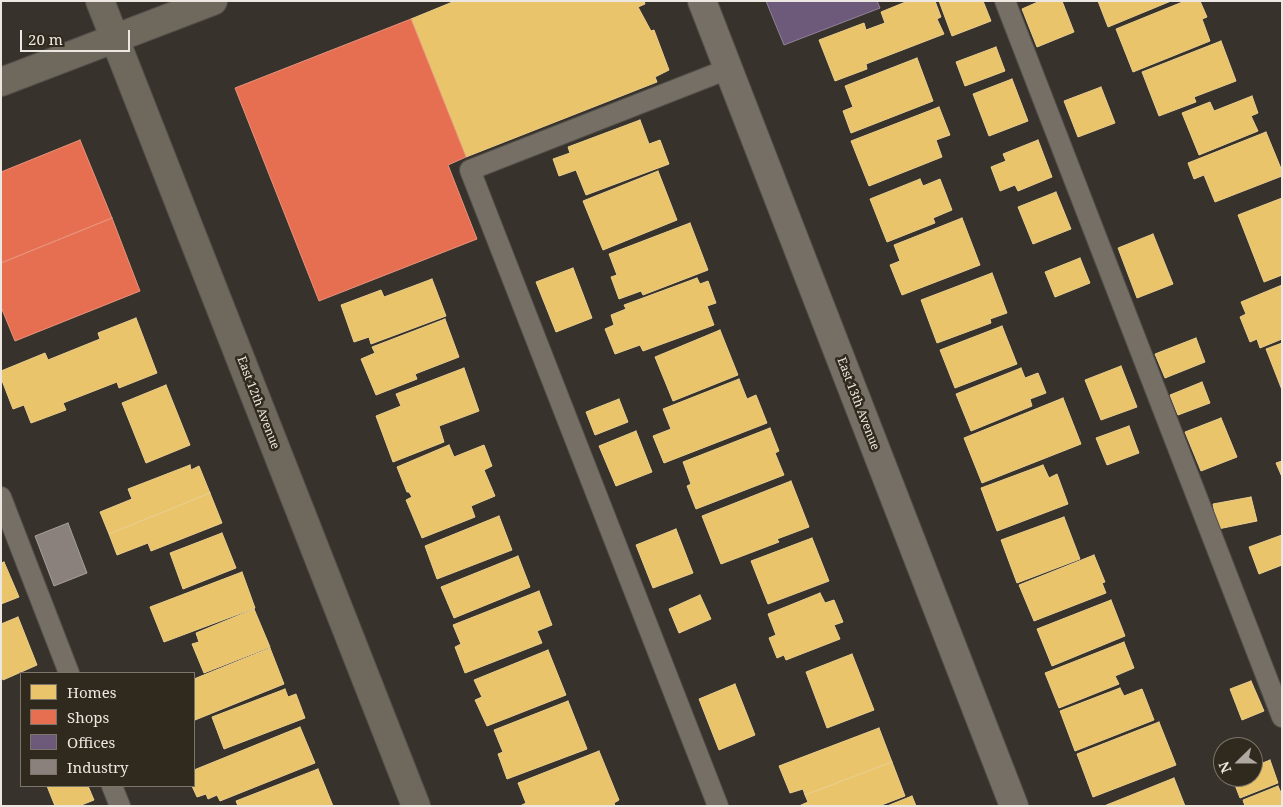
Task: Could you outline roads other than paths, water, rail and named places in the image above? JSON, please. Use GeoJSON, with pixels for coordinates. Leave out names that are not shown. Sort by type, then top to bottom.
{"type":"FeatureCollection","features":[{"type":"Feature","properties":{"kind":"street","name":"East 12th Avenue"},"geometry":{"type":"LineString","coordinates":[[100,1],[416,806]]}},
{"type":"Feature","properties":{"kind":"street"},"geometry":{"type":"LineString","coordinates":[[1,82],[213,1]]}},
{"type":"Feature","properties":{"kind":"street","name":"East 13th Avenue"},"geometry":{"type":"LineString","coordinates":[[702,1],[1014,806]]}},
{"type":"Feature","properties":{"kind":"lane"},"geometry":{"type":"LineString","coordinates":[[1005,1],[1282,717]]}},
{"type":"Feature","properties":{"kind":"lane"},"geometry":{"type":"LineString","coordinates":[[718,806],[470,170],[728,69]]}},
{"type":"Feature","properties":{"kind":"lane"},"geometry":{"type":"LineString","coordinates":[[1,497],[69,672]]}},
{"type":"Feature","properties":{"kind":"lane"},"geometry":{"type":"LineString","coordinates":[[112,787],[120,806]]}}]}
